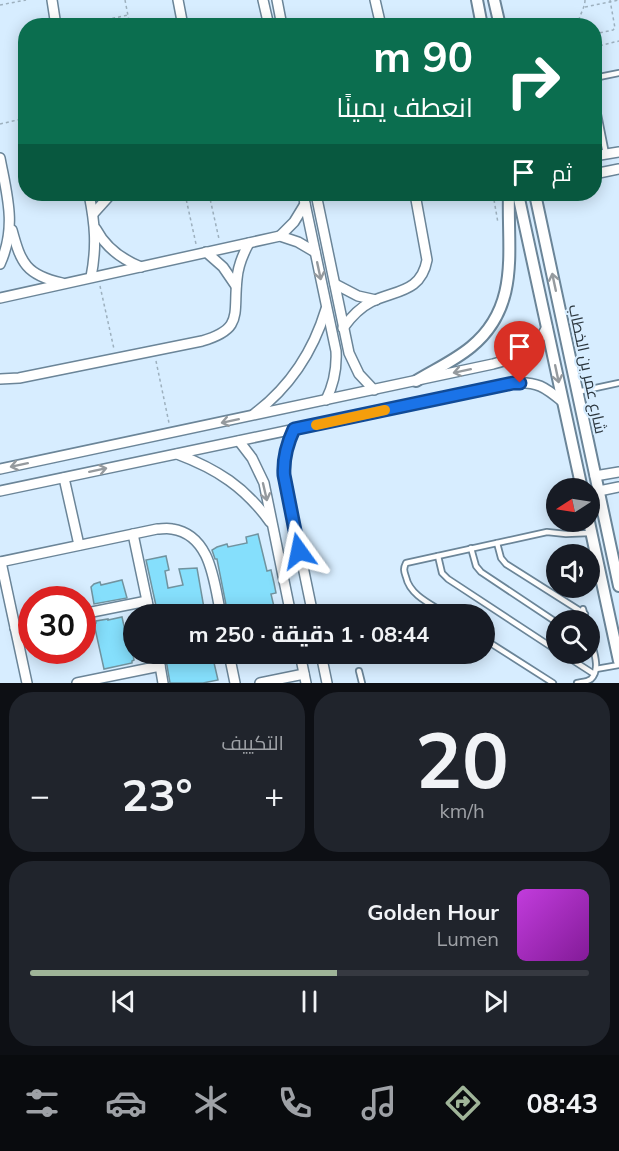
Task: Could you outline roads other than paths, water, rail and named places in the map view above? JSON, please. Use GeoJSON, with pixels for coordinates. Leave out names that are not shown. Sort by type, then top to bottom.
{"type":"FeatureCollection","features":[{"type":"Feature","properties":{"kind":"street"},"geometry":{"type":"LineString","coordinates":[[52,0],[55,18]]}},
{"type":"Feature","properties":{"kind":"street"},"geometry":{"type":"LineString","coordinates":[[178,0],[181,18]]}},
{"type":"Feature","properties":{"kind":"street"},"geometry":{"type":"LineString","coordinates":[[264,0],[267,18]]}},
{"type":"Feature","properties":{"kind":"street"},"geometry":{"type":"LineString","coordinates":[[277,0],[280,18]]}},
{"type":"Feature","properties":{"kind":"street"},"geometry":{"type":"LineString","coordinates":[[375,0],[379,18]]}},
{"type":"Feature","properties":{"kind":"street"},"geometry":{"type":"LineString","coordinates":[[477,0],[480,18]]}},
{"type":"Feature","properties":{"kind":"street"},"geometry":{"type":"LineString","coordinates":[[494,0],[498,18]]}},
{"type":"Feature","properties":{"kind":"street"},"geometry":{"type":"LineString","coordinates":[[602,155],[619,152]]}},
{"type":"Feature","properties":{"kind":"street"},"geometry":{"type":"LineString","coordinates":[[0,158],[3,191],[10,210],[8,241],[0,264]]}},
{"type":"Feature","properties":{"kind":"street"},"geometry":{"type":"LineString","coordinates":[[602,172],[619,169]]}},
{"type":"Feature","properties":{"kind":"street"},"geometry":{"type":"LineString","coordinates":[[90,201],[95,227],[95,277]]}},
{"type":"Feature","properties":{"kind":"street"},"geometry":{"type":"LineString","coordinates":[[93,214],[105,201]]}},
{"type":"Feature","properties":{"kind":"street"},"geometry":{"type":"LineString","coordinates":[[304,201],[336,351],[333,381],[326,400]]}},
{"type":"Feature","properties":{"kind":"street"},"geometry":{"type":"LineString","coordinates":[[317,201],[349,353],[359,374],[374,390]]}},
{"type":"Feature","properties":{"kind":"street"},"geometry":{"type":"LineString","coordinates":[[343,328],[357,311],[376,300],[415,284],[426,269],[426,250],[416,201]]}},
{"type":"Feature","properties":{"kind":"street"},"geometry":{"type":"LineString","coordinates":[[416,381],[458,357],[472,346],[484,334],[502,305],[509,271],[509,201]]}},
{"type":"Feature","properties":{"kind":"street","name":"شارع عمر بن الخطاب"},"geometry":{"type":"LineString","coordinates":[[520,201],[580,478]]}},
{"type":"Feature","properties":{"kind":"street","name":"شارع عمر بن الخطاب"},"geometry":{"type":"LineString","coordinates":[[538,201],[595,476]]}},
{"type":"Feature","properties":{"kind":"street"},"geometry":{"type":"LineString","coordinates":[[280,236],[294,222],[305,204]]}},
{"type":"Feature","properties":{"kind":"street"},"geometry":{"type":"LineString","coordinates":[[10,225],[26,266],[43,278],[64,284]]}},
{"type":"Feature","properties":{"kind":"street"},"geometry":{"type":"LineString","coordinates":[[95,227],[113,252],[141,267]]}},
{"type":"Feature","properties":{"kind":"street"},"geometry":{"type":"LineString","coordinates":[[0,298],[280,236],[298,242],[315,252]]}},
{"type":"Feature","properties":{"kind":"street"},"geometry":{"type":"LineString","coordinates":[[0,380],[202,341],[223,333],[230,326],[237,307],[238,268],[249,243]]}},
{"type":"Feature","properties":{"kind":"street"},"geometry":{"type":"LineString","coordinates":[[202,253],[224,267],[236,286]]}},
{"type":"Feature","properties":{"kind":"street"},"geometry":{"type":"LineString","coordinates":[[335,285],[358,296],[376,300]]}},
{"type":"Feature","properties":{"kind":"street"},"geometry":{"type":"LineString","coordinates":[[252,416],[274,398],[294,376],[314,343],[326,306]]}},
{"type":"Feature","properties":{"kind":"street"},"geometry":{"type":"LineString","coordinates":[[0,469],[493,364],[520,356],[542,338],[547,327]]}},
{"type":"Feature","properties":{"kind":"street"},"geometry":{"type":"LineString","coordinates":[[0,491],[513,383],[538,385],[563,402]]}},
{"type":"Feature","properties":{"kind":"street"},"geometry":{"type":"LineString","coordinates":[[567,421],[577,424],[583,418]]}},
{"type":"Feature","properties":{"kind":"street"},"geometry":{"type":"LineString","coordinates":[[294,429],[286,451],[284,475],[311,604]]}},
{"type":"Feature","properties":{"kind":"street"},"geometry":{"type":"LineString","coordinates":[[239,441],[259,470],[264,483],[289,604]]}},
{"type":"Feature","properties":{"kind":"street"},"geometry":{"type":"LineString","coordinates":[[574,453],[579,446],[590,449]]}},
{"type":"Feature","properties":{"kind":"street"},"geometry":{"type":"LineString","coordinates":[[177,454],[210,467],[238,486],[273,525]]}},
{"type":"Feature","properties":{"kind":"street"},"geometry":{"type":"LineString","coordinates":[[595,476],[619,471]]}},
{"type":"Feature","properties":{"kind":"street"},"geometry":{"type":"LineString","coordinates":[[64,478],[79,545]]}},
{"type":"Feature","properties":{"kind":"street"},"geometry":{"type":"LineString","coordinates":[[600,491],[619,487]]}},
{"type":"Feature","properties":{"kind":"street","name":"شارع عمر بن الخطاب"},"geometry":{"type":"LineString","coordinates":[[600,496],[619,586]]}},
{"type":"Feature","properties":{"kind":"street"},"geometry":{"type":"LineString","coordinates":[[27,683],[1,562],[157,529],[172,529],[186,533],[206,554],[218,604]]}},
{"type":"Feature","properties":{"kind":"street"},"geometry":{"type":"LineString","coordinates":[[591,532],[614,610],[619,663]]}},
{"type":"Feature","properties":{"kind":"street"},"geometry":{"type":"LineString","coordinates":[[133,534],[148,604]]}},
{"type":"Feature","properties":{"kind":"street"},"geometry":{"type":"LineString","coordinates":[[96,611],[147,601]]}},
{"type":"Feature","properties":{"kind":"street"},"geometry":{"type":"LineString","coordinates":[[231,664],[235,683]]}},
{"type":"Feature","properties":{"kind":"street"},"geometry":{"type":"LineString","coordinates":[[323,664],[327,683]]}},
{"type":"Feature","properties":{"kind":"street"},"geometry":{"type":"LineString","coordinates":[[77,683],[160,666],[164,683]]}},
{"type":"Feature","properties":{"kind":"street"},"geometry":{"type":"LineString","coordinates":[[260,683],[305,678]]}},
{"type":"Feature","properties":{"kind":"lane"},"geometry":{"type":"LineString","coordinates":[[602,76],[619,73]]}},
{"type":"Feature","properties":{"kind":"lane"},"geometry":{"type":"LineString","coordinates":[[602,134],[606,154]]}},
{"type":"Feature","properties":{"kind":"lane"},"geometry":{"type":"LineString","coordinates":[[578,392],[619,383]]}},
{"type":"Feature","properties":{"kind":"lane"},"geometry":{"type":"LineString","coordinates":[[432,604],[410,589],[404,568],[407,562],[547,532],[566,534],[573,532]]}},
{"type":"Feature","properties":{"kind":"lane"},"geometry":{"type":"LineString","coordinates":[[497,543],[501,558],[506,564],[581,610]]}},
{"type":"Feature","properties":{"kind":"lane"},"geometry":{"type":"LineString","coordinates":[[471,549],[476,566],[481,572],[546,615]]}},
{"type":"Feature","properties":{"kind":"lane"},"geometry":{"type":"LineString","coordinates":[[438,556],[442,573],[448,579],[546,643]]}},
{"type":"Feature","properties":{"kind":"lane"},"geometry":{"type":"LineString","coordinates":[[495,646],[553,683]]}},
{"type":"Feature","properties":{"kind":"lane"},"geometry":{"type":"LineString","coordinates":[[577,683],[587,681],[595,672],[619,663]]}},
{"type":"Feature","properties":{"kind":"lane"},"geometry":{"type":"LineString","coordinates":[[581,664],[595,672]]}},
{"type":"Feature","properties":{"kind":"lane"},"geometry":{"type":"LineString","coordinates":[[594,664],[595,672]]}},
{"type":"Feature","properties":{"kind":"lane"},"geometry":{"type":"LineString","coordinates":[[359,671],[362,683]]}}]}
